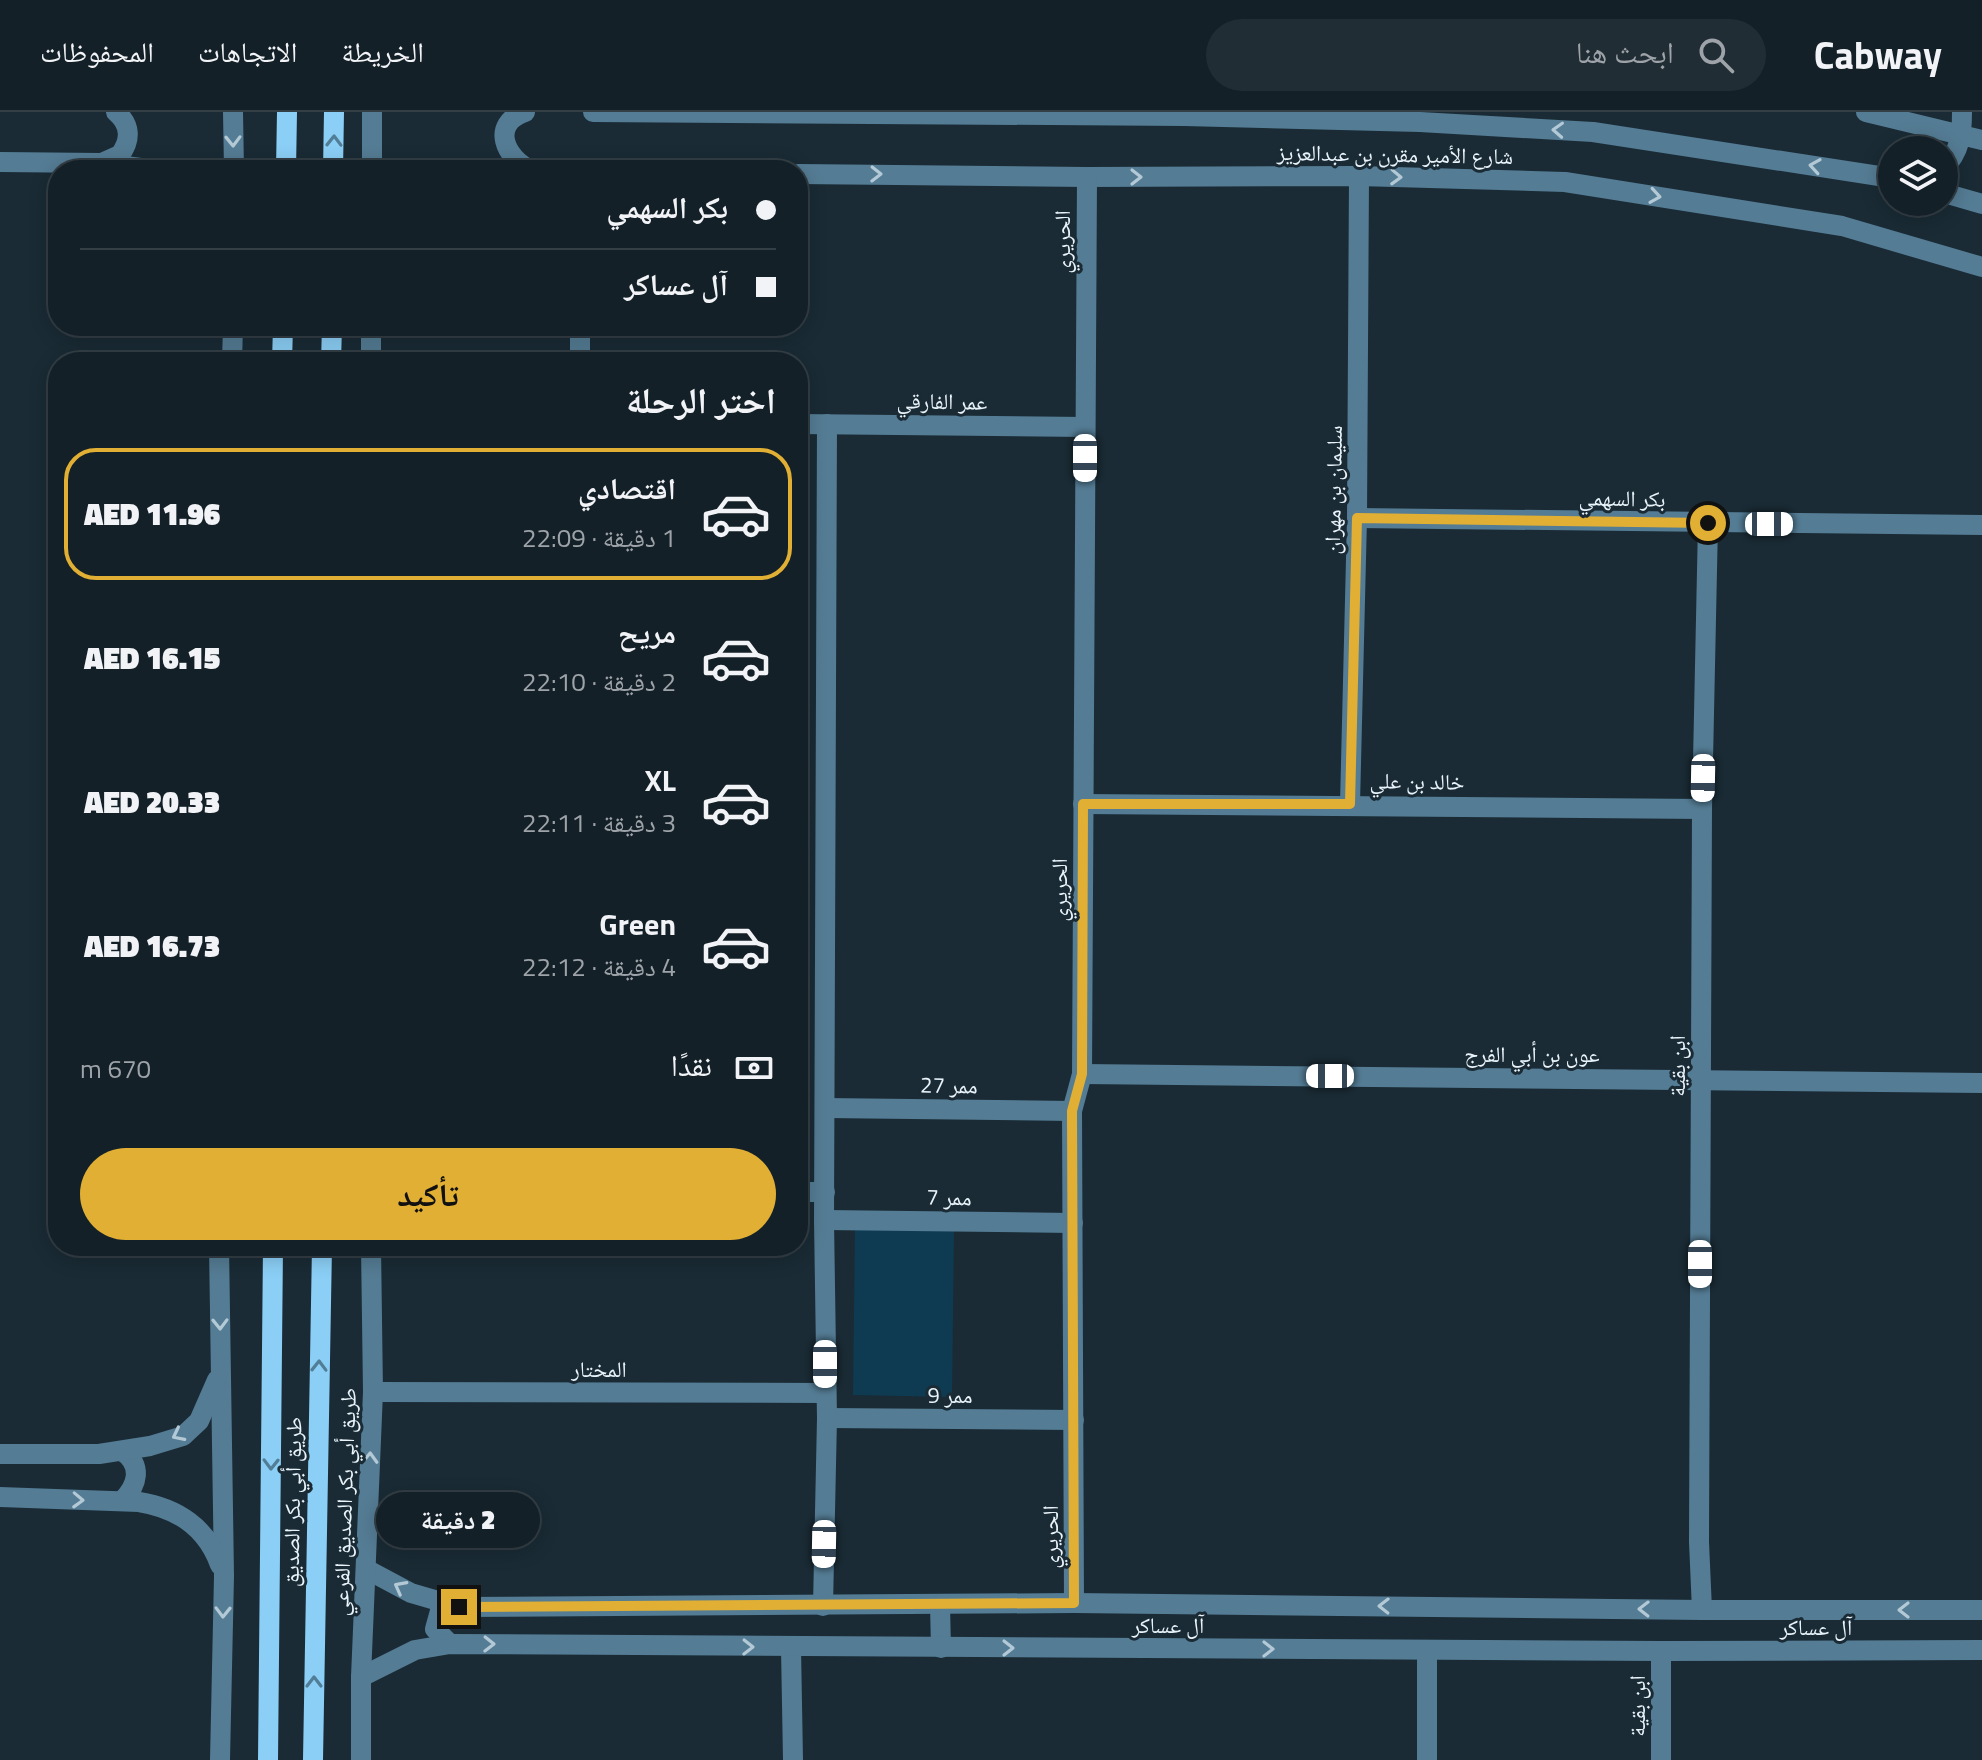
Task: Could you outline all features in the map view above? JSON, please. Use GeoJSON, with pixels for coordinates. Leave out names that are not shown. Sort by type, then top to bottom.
{"type":"FeatureCollection","features":[{"type":"Feature","properties":{"kind":"main road"},"geometry":{"type":"LineString","coordinates":[[286,160],[287,112]]}},
{"type":"Feature","properties":{"kind":"main road"},"geometry":{"type":"LineString","coordinates":[[333,160],[334,112]]}},
{"type":"Feature","properties":{"kind":"main road","name":"طريق أبي بكر الصديق"},"geometry":{"type":"LineString","coordinates":[[268,1760],[273,1256]]}},
{"type":"Feature","properties":{"kind":"main road","name":"طريق أبي بكر الصديق"},"geometry":{"type":"LineString","coordinates":[[313,1760],[322,1256]]}},
{"type":"Feature","properties":{"kind":"street"},"geometry":{"type":"LineString","coordinates":[[109,160],[120,155],[128,139],[124,120],[116,112]]}},
{"type":"Feature","properties":{"kind":"street"},"geometry":{"type":"LineString","coordinates":[[233,112],[234,160]]}},
{"type":"Feature","properties":{"kind":"street"},"geometry":{"type":"LineString","coordinates":[[372,112],[372,160]]}},
{"type":"Feature","properties":{"kind":"street"},"geometry":{"type":"LineString","coordinates":[[514,160],[508,153],[504,139],[507,126],[517,115],[525,112]]}},
{"type":"Feature","properties":{"kind":"street","name":"شارع الأمير مقرن بن عبدالعزيز"},"geometry":{"type":"LineString","coordinates":[[593,112],[1184,116],[1420,122],[1578,131],[1878,176]]}},
{"type":"Feature","properties":{"kind":"street"},"geometry":{"type":"LineString","coordinates":[[1866,112],[1972,138]]}},
{"type":"Feature","properties":{"kind":"street"},"geometry":{"type":"LineString","coordinates":[[1962,112],[1972,138]]}},
{"type":"Feature","properties":{"kind":"street"},"geometry":{"type":"LineString","coordinates":[[1958,154],[1972,138]]}},
{"type":"Feature","properties":{"kind":"street"},"geometry":{"type":"LineString","coordinates":[[0,162],[48,162]]}},
{"type":"Feature","properties":{"kind":"street","name":"شارع الأمير مقرن بن عبدالعزيز"},"geometry":{"type":"LineString","coordinates":[[808,174],[1359,176],[1565,182],[1842,226],[1982,267]]}},
{"type":"Feature","properties":{"kind":"street","name":"سليمان بن مهران"},"geometry":{"type":"LineString","coordinates":[[1350,804],[1357,518],[1359,176]]}},
{"type":"Feature","properties":{"kind":"street","name":"الحريري"},"geometry":{"type":"LineString","coordinates":[[1074,1603],[1072,1111],[1082,1074],[1087,177]]}},
{"type":"Feature","properties":{"kind":"street"},"geometry":{"type":"LineString","coordinates":[[1958,197],[1982,204]]}},
{"type":"Feature","properties":{"kind":"street","name":"عمر الفارقي"},"geometry":{"type":"LineString","coordinates":[[808,424],[1085,427]]}},
{"type":"Feature","properties":{"kind":"street"},"geometry":{"type":"LineString","coordinates":[[823,1606],[827,1418],[824,1220],[827,424]]}},
{"type":"Feature","properties":{"kind":"street","name":"بكر السهمي"},"geometry":{"type":"LineString","coordinates":[[1357,518],[1982,525]]}},
{"type":"Feature","properties":{"kind":"street","name":"ابن بقية"},"geometry":{"type":"LineString","coordinates":[[1702,1610],[1699,1542],[1702,809],[1708,523]]}},
{"type":"Feature","properties":{"kind":"street","name":"خالد بن علي"},"geometry":{"type":"LineString","coordinates":[[1083,804],[1702,809]]}},
{"type":"Feature","properties":{"kind":"street","name":"عون بن أبي الفرج"},"geometry":{"type":"LineString","coordinates":[[1082,1074],[1982,1083]]}},
{"type":"Feature","properties":{"kind":"street","name":"ممر 27"},"geometry":{"type":"LineString","coordinates":[[825,1108],[1072,1111]]}},
{"type":"Feature","properties":{"kind":"street"},"geometry":{"type":"LineString","coordinates":[[808,1192],[825,1192]]}},
{"type":"Feature","properties":{"kind":"street","name":"ممر 7"},"geometry":{"type":"LineString","coordinates":[[824,1220],[1073,1223]]}},
{"type":"Feature","properties":{"kind":"street"},"geometry":{"type":"LineString","coordinates":[[219,1256],[224,1576],[220,1760]]}},
{"type":"Feature","properties":{"kind":"street","name":"طريق أبي بكر الصديق الفرعي"},"geometry":{"type":"LineString","coordinates":[[361,1760],[361,1677],[373,1392],[371,1256]]}},
{"type":"Feature","properties":{"kind":"street"},"geometry":{"type":"LineString","coordinates":[[0,1454],[99,1454],[183,1436],[199,1421],[221,1373]]}},
{"type":"Feature","properties":{"kind":"street","name":"المختار"},"geometry":{"type":"LineString","coordinates":[[373,1392],[825,1393]]}},
{"type":"Feature","properties":{"kind":"street","name":"ممر 9"},"geometry":{"type":"LineString","coordinates":[[827,1418],[1074,1420]]}},
{"type":"Feature","properties":{"kind":"street"},"geometry":{"type":"LineString","coordinates":[[122,1451],[134,1462],[137,1479],[122,1501]]}},
{"type":"Feature","properties":{"kind":"street"},"geometry":{"type":"LineString","coordinates":[[0,1497],[156,1504],[187,1519],[210,1545],[224,1576]]}},
{"type":"Feature","properties":{"kind":"street","name":"آل عساكر"},"geometry":{"type":"LineString","coordinates":[[366,1569],[411,1593],[459,1607],[1074,1603],[1982,1610]]}},
{"type":"Feature","properties":{"kind":"street"},"geometry":{"type":"LineString","coordinates":[[940,1605],[941,1648]]}},
{"type":"Feature","properties":{"kind":"street"},"geometry":{"type":"LineString","coordinates":[[450,1644],[435,1629],[440,1611],[459,1607]]}},
{"type":"Feature","properties":{"kind":"street","name":"آل عساكر"},"geometry":{"type":"LineString","coordinates":[[361,1677],[415,1650],[450,1644],[791,1648],[1982,1650]]}},
{"type":"Feature","properties":{"kind":"street"},"geometry":{"type":"LineString","coordinates":[[791,1648],[793,1760]]}},
{"type":"Feature","properties":{"kind":"street"},"geometry":{"type":"LineString","coordinates":[[1427,1650],[1427,1760]]}},
{"type":"Feature","properties":{"kind":"street"},"geometry":{"type":"LineString","coordinates":[[1982,1650],[1982,1661]]}},
{"type":"Feature","properties":{"kind":"street","name":"ابن بقية"},"geometry":{"type":"LineString","coordinates":[[1661,1651],[1661,1760]]}},
{"type":"Feature","properties":{"kind":"shaded area"},"geometry":{"type":"Polygon","coordinates":[[[855,1228],[954,1230],[952,1397],[853,1395],[855,1228]]]}},
{"type":"Feature","properties":{"kind":"route"},"geometry":{"type":"LineString","coordinates":[[459,1607],[1074,1603],[1072,1111],[1082,1074],[1083,804],[1350,804],[1357,518],[1708,523]]}}]}
